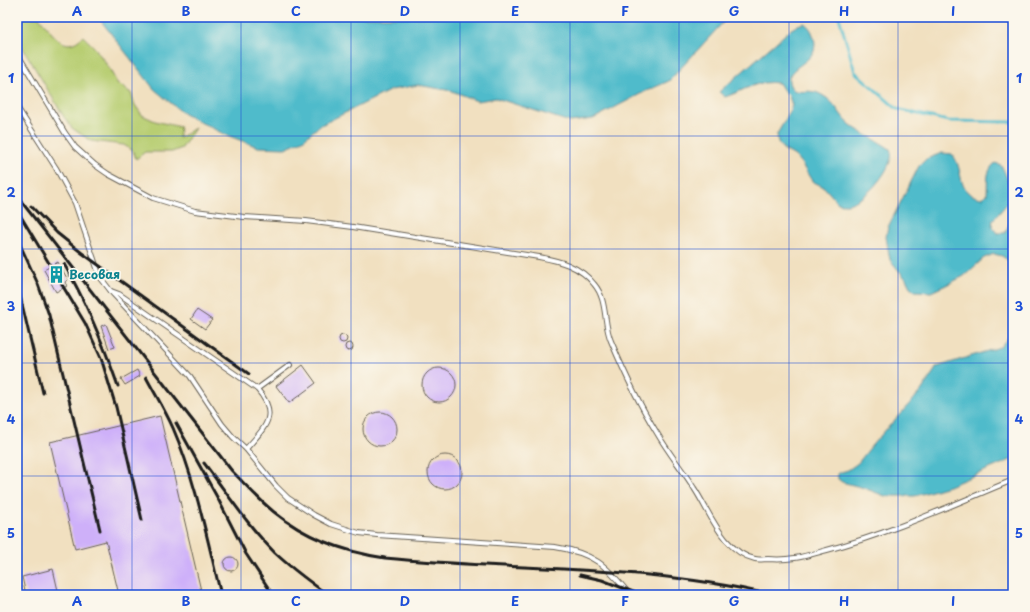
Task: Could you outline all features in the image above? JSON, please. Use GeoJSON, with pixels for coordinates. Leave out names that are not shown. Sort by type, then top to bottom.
{"type":"FeatureCollection","features":[{"type":"Feature","properties":{"kind":"lane"},"geometry":{"type":"LineString","coordinates":[[17,53],[64,133],[75,147],[95,165],[108,174],[153,198],[195,211],[244,217],[306,221],[353,227],[539,257],[562,262],[580,271],[595,284],[600,293],[606,311],[609,337],[637,398],[657,433],[695,488],[724,538],[738,551],[755,559],[780,560],[799,558],[858,542],[1013,480]]}},
{"type":"Feature","properties":{"kind":"lane"},"geometry":{"type":"LineString","coordinates":[[17,107],[56,168],[76,203],[97,271],[111,291],[190,376],[222,424],[246,449],[276,486],[288,498],[331,524],[359,533],[556,546],[581,552],[602,564],[612,573],[630,595]]}},
{"type":"Feature","properties":{"kind":"lane"},"geometry":{"type":"LineString","coordinates":[[111,291],[120,294],[257,388],[265,399],[268,407],[268,421],[261,432],[246,449]]}},
{"type":"Feature","properties":{"kind":"lane"},"geometry":{"type":"LineString","coordinates":[[257,388],[290,365]]}},
{"type":"Feature","properties":{"kind":"green space"},"geometry":{"type":"Polygon","coordinates":[[[17,17],[39,17],[53,35],[64,43],[70,44],[76,42],[83,36],[95,48],[109,68],[117,83],[131,93],[135,105],[142,115],[155,121],[180,127],[179,138],[195,128],[182,148],[172,152],[145,152],[136,159],[133,151],[124,145],[91,141],[72,128],[17,38],[17,17]]]}},
{"type":"Feature","properties":{"kind":"water"},"geometry":{"type":"Polygon","coordinates":[[[98,17],[728,17],[669,81],[644,92],[593,119],[570,122],[496,98],[477,101],[452,91],[418,85],[391,90],[319,126],[303,140],[285,148],[258,147],[224,134],[184,114],[154,89],[98,17]]]}},
{"type":"Feature","properties":{"kind":"water"},"geometry":{"type":"Polygon","coordinates":[[[804,23],[812,31],[815,46],[813,53],[793,71],[790,76],[789,82],[791,87],[799,92],[816,92],[827,98],[851,125],[860,132],[890,149],[891,152],[889,165],[880,179],[868,193],[854,202],[847,204],[838,203],[824,187],[812,181],[795,156],[783,149],[778,142],[777,134],[792,105],[789,96],[779,83],[771,82],[757,84],[725,97],[719,92],[790,30],[804,23]]]}},
{"type":"Feature","properties":{"kind":"water"},"geometry":{"type":"Polygon","coordinates":[[[942,153],[952,154],[959,167],[962,181],[967,192],[973,196],[982,198],[987,194],[988,173],[992,166],[995,163],[1001,165],[1008,181],[1011,199],[993,220],[992,227],[997,233],[1005,233],[1010,222],[1013,221],[1013,260],[1008,260],[1002,256],[994,254],[984,258],[964,276],[944,286],[931,292],[915,291],[910,287],[906,279],[890,260],[886,237],[888,227],[919,166],[926,159],[942,153]]]}},
{"type":"Feature","properties":{"kind":"water"},"geometry":{"type":"Polygon","coordinates":[[[1013,332],[1013,459],[949,486],[915,496],[885,496],[842,482],[838,479],[838,473],[848,470],[858,463],[873,444],[921,391],[937,367],[1000,347],[1013,332]]]}},
{"type":"Feature","properties":{"kind":"building","name":"Весовая"},"geometry":{"type":"Polygon","coordinates":[[[58,262],[68,280],[65,282],[67,286],[56,292],[44,270],[58,262]]]}},
{"type":"Feature","properties":{"kind":"building"},"geometry":{"type":"Polygon","coordinates":[[[197,310],[212,320],[205,329],[191,319],[197,310]]]}},
{"type":"Feature","properties":{"kind":"building"},"geometry":{"type":"Polygon","coordinates":[[[106,324],[115,347],[109,349],[101,326],[106,324]]]}},
{"type":"Feature","properties":{"kind":"building"},"geometry":{"type":"Polygon","coordinates":[[[341,335],[345,335],[347,339],[345,343],[341,343],[339,341],[339,337],[341,335]]]}},
{"type":"Feature","properties":{"kind":"building"},"geometry":{"type":"Polygon","coordinates":[[[347,343],[351,343],[353,347],[351,351],[347,351],[345,349],[345,345],[347,343]]]}},
{"type":"Feature","properties":{"kind":"building"},"geometry":{"type":"Polygon","coordinates":[[[303,365],[316,383],[289,403],[276,386],[303,365]]]}},
{"type":"Feature","properties":{"kind":"building"},"geometry":{"type":"Polygon","coordinates":[[[436,368],[442,368],[451,373],[455,379],[455,391],[451,397],[442,402],[436,402],[427,397],[422,388],[422,382],[427,373],[436,368]]]}},
{"type":"Feature","properties":{"kind":"building"},"geometry":{"type":"Polygon","coordinates":[[[137,370],[140,376],[125,385],[121,379],[137,370]]]}},
{"type":"Feature","properties":{"kind":"building"},"geometry":{"type":"Polygon","coordinates":[[[377,412],[383,412],[392,417],[396,423],[396,435],[392,441],[383,446],[377,446],[368,441],[363,432],[363,426],[368,417],[377,412]]]}},
{"type":"Feature","properties":{"kind":"building"},"geometry":{"type":"Polygon","coordinates":[[[160,416],[202,595],[119,595],[106,541],[75,549],[50,442],[160,416]]]}},
{"type":"Feature","properties":{"kind":"building"},"geometry":{"type":"Polygon","coordinates":[[[442,455],[448,455],[457,460],[461,466],[461,478],[457,484],[448,489],[442,489],[433,484],[428,475],[428,469],[433,460],[442,455]]]}},
{"type":"Feature","properties":{"kind":"building"},"geometry":{"type":"Polygon","coordinates":[[[231,557],[236,559],[238,564],[236,569],[231,571],[226,569],[224,564],[226,559],[231,557]]]}},
{"type":"Feature","properties":{"kind":"building"},"geometry":{"type":"Polygon","coordinates":[[[53,569],[59,595],[26,595],[22,577],[53,569]]]}},
{"type":"Feature","properties":{"kind":"waterway"},"geometry":{"type":"LineString","coordinates":[[839,17],[855,72],[897,109],[948,121],[1013,122]]}},
{"type":"Feature","properties":{"kind":"railway"},"geometry":{"type":"LineString","coordinates":[[17,196],[232,471],[268,507],[299,529],[341,548],[385,558],[628,573],[724,585],[771,595]]}},
{"type":"Feature","properties":{"kind":"railway"},"geometry":{"type":"LineString","coordinates":[[31,206],[57,233],[82,253],[249,374]]}},
{"type":"Feature","properties":{"kind":"railway"},"geometry":{"type":"LineString","coordinates":[[17,210],[85,323],[101,358],[116,407],[142,520]]}},
{"type":"Feature","properties":{"kind":"railway"},"geometry":{"type":"LineString","coordinates":[[17,238],[38,284],[49,315],[100,530]]}},
{"type":"Feature","properties":{"kind":"railway"},"geometry":{"type":"LineString","coordinates":[[64,264],[80,293],[94,324],[118,386]]}},
{"type":"Feature","properties":{"kind":"railway"},"geometry":{"type":"LineString","coordinates":[[17,283],[43,393]]}},
{"type":"Feature","properties":{"kind":"railway"},"geometry":{"type":"LineString","coordinates":[[146,377],[173,428],[181,448],[195,489],[221,595]]}},
{"type":"Feature","properties":{"kind":"railway"},"geometry":{"type":"LineString","coordinates":[[176,423],[217,497],[246,554],[273,595]]}},
{"type":"Feature","properties":{"kind":"railway"},"geometry":{"type":"LineString","coordinates":[[204,463],[265,543],[288,564],[328,595]]}},
{"type":"Feature","properties":{"kind":"railway"},"geometry":{"type":"LineString","coordinates":[[580,575],[602,580],[641,595]]}},
{"type":"Feature","properties":{"kind":"place","name":"Весовая"},"geometry":{"type":"Point","coordinates":[56,275]}}]}
